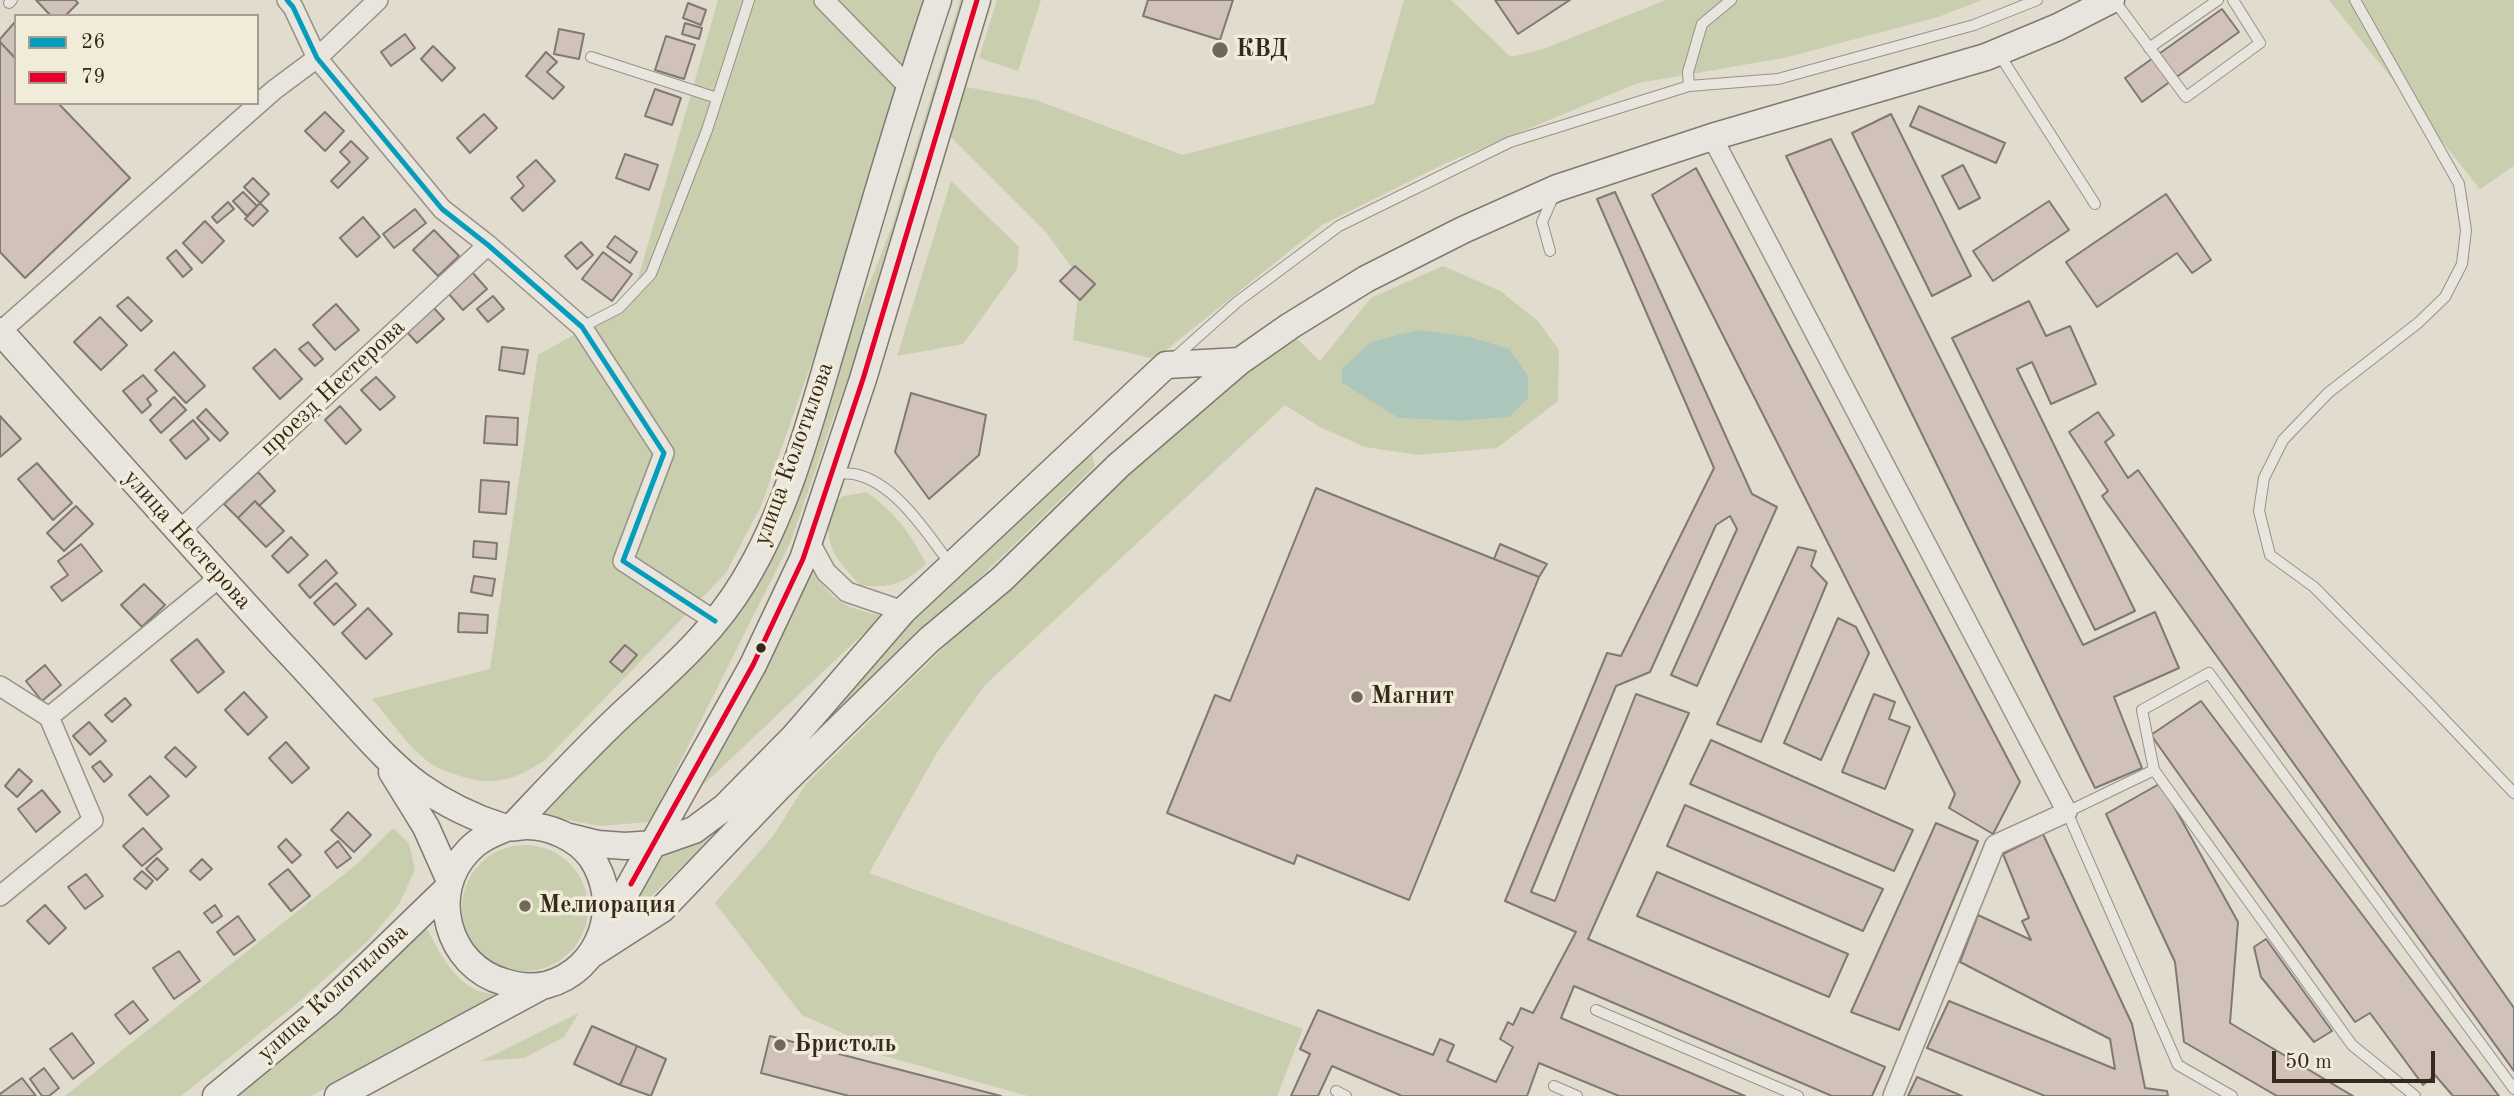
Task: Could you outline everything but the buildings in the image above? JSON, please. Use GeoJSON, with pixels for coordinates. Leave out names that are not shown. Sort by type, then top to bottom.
{"type":"FeatureCollection","features":[{"type":"Feature","properties":{"kind":"main road","name":"улица Колотилова"},"geometry":{"type":"LineString","coordinates":[[509,828],[618,718],[667,675],[715,621],[750,571],[768,537],[816,401],[909,87],[938,0]]}},
{"type":"Feature","properties":{"kind":"main road","name":"улица Колотилова"},"geometry":{"type":"LineString","coordinates":[[338,1096],[545,985],[570,975],[597,944],[753,665],[803,559],[863,379],[977,0]]}},
{"type":"Feature","properties":{"kind":"main road"},"geometry":{"type":"LineString","coordinates":[[597,944],[662,909],[778,788],[929,640],[1002,579],[1119,465],[1240,360],[1366,279],[1463,230],[1558,188],[1712,137],[1998,52],[2058,27],[2112,0]]}},
{"type":"Feature","properties":{"kind":"main road","name":"улица Нестерова"},"geometry":{"type":"LineString","coordinates":[[0,332],[376,746],[418,785],[444,802],[509,828]]}},
{"type":"Feature","properties":{"kind":"main road"},"geometry":{"type":"LineString","coordinates":[[568,837],[598,844],[625,846],[654,844],[694,830],[725,807],[793,738],[903,611],[1166,365],[1240,360]]}},
{"type":"Feature","properties":{"kind":"main road","name":"улица Нестерова"},"geometry":{"type":"LineString","coordinates":[[376,746],[426,827],[449,884]]}},
{"type":"Feature","properties":{"kind":"main road","name":"улица Колотилова"},"geometry":{"type":"LineString","coordinates":[[545,985],[518,986],[491,979],[469,963],[453,941],[446,915],[449,884],[456,867],[469,850],[486,836],[527,825],[548,828],[568,837],[589,855],[603,879],[607,906],[597,944]]}},
{"type":"Feature","properties":{"kind":"main road","name":"улица Колотилова"},"geometry":{"type":"LineString","coordinates":[[216,1096],[329,1003],[449,884]]}},
{"type":"Feature","properties":{"kind":"street"},"geometry":{"type":"LineString","coordinates":[[287,0],[317,58],[442,209],[488,245],[582,327],[664,453],[623,561],[715,621]]}},
{"type":"Feature","properties":{"kind":"street"},"geometry":{"type":"LineString","coordinates":[[259,103],[317,58],[378,0]]}},
{"type":"Feature","properties":{"kind":"street"},"geometry":{"type":"LineString","coordinates":[[824,0],[909,87]]}},
{"type":"Feature","properties":{"kind":"street"},"geometry":{"type":"LineString","coordinates":[[0,332],[257,105]]}},
{"type":"Feature","properties":{"kind":"street"},"geometry":{"type":"LineString","coordinates":[[1712,137],[2067,812],[1996,845],[1893,1096]]}},
{"type":"Feature","properties":{"kind":"street","name":"проезд Нестерова"},"geometry":{"type":"LineString","coordinates":[[179,531],[488,245]]}},
{"type":"Feature","properties":{"kind":"street"},"geometry":{"type":"LineString","coordinates":[[809,541],[826,572],[847,592],[903,611]]}},
{"type":"Feature","properties":{"kind":"street"},"geometry":{"type":"LineString","coordinates":[[49,717],[220,577]]}},
{"type":"Feature","properties":{"kind":"street"},"geometry":{"type":"LineString","coordinates":[[0,686],[49,717],[93,820],[0,896]]}},
{"type":"Feature","properties":{"kind":"lane"},"geometry":{"type":"LineString","coordinates":[[582,327],[619,307],[651,274],[707,130],[749,0]]}},
{"type":"Feature","properties":{"kind":"lane"},"geometry":{"type":"LineString","coordinates":[[1689,86],[1688,72],[1702,24],[1731,0]]}},
{"type":"Feature","properties":{"kind":"lane"},"geometry":{"type":"LineString","coordinates":[[1166,365],[1237,302],[1339,226],[1510,142],[1689,86],[1778,79],[1974,25],[2037,0]]}},
{"type":"Feature","properties":{"kind":"lane"},"geometry":{"type":"LineString","coordinates":[[2112,0],[2186,97],[2260,43],[2233,0]]}},
{"type":"Feature","properties":{"kind":"lane"},"geometry":{"type":"LineString","coordinates":[[2150,48],[2218,0]]}},
{"type":"Feature","properties":{"kind":"lane"},"geometry":{"type":"LineString","coordinates":[[2355,0],[2459,184],[2466,230],[2462,264],[2445,297],[2418,323],[2328,393],[2283,440],[2264,478],[2259,511],[2270,555],[2314,587],[2514,793]]}},
{"type":"Feature","properties":{"kind":"lane"},"geometry":{"type":"LineString","coordinates":[[1998,52],[2095,204]]}},
{"type":"Feature","properties":{"kind":"lane"},"geometry":{"type":"LineString","coordinates":[[591,57],[717,98]]}},
{"type":"Feature","properties":{"kind":"lane"},"geometry":{"type":"LineString","coordinates":[[1550,251],[1542,222],[1558,188]]}},
{"type":"Feature","properties":{"kind":"lane"},"geometry":{"type":"LineString","coordinates":[[831,474],[855,474],[875,482],[908,508],[951,565]]}},
{"type":"Feature","properties":{"kind":"lane"},"geometry":{"type":"LineString","coordinates":[[2415,1096],[2353,1045],[2154,770],[2141,710],[2209,673],[2514,1089]]}},
{"type":"Feature","properties":{"kind":"lane"},"geometry":{"type":"LineString","coordinates":[[2154,770],[2067,812],[2178,1065],[2232,1096]]}},
{"type":"Feature","properties":{"kind":"lane"},"geometry":{"type":"LineString","coordinates":[[1596,1010],[1798,1096]]}},
{"type":"Feature","properties":{"kind":"lane"},"geometry":{"type":"LineString","coordinates":[[1554,1086],[1577,1096]]}},
{"type":"Feature","properties":{"kind":"shaded area"},"geometry":{"type":"Polygon","coordinates":[[[718,0],[928,0],[827,319],[761,506],[726,573],[545,760],[523,773],[503,780],[482,781],[453,774],[419,754],[372,699],[490,669],[538,355],[631,303],[718,0]]]}},
{"type":"Feature","properties":{"kind":"shaded area"},"geometry":{"type":"Polygon","coordinates":[[[960,0],[971,0],[884,286],[836,410],[791,541],[650,822],[599,826],[533,813],[725,626],[823,401],[891,229],[960,0]]]}},
{"type":"Feature","properties":{"kind":"shaded area"},"geometry":{"type":"Polygon","coordinates":[[[997,0],[1041,0],[1018,71],[979,58],[997,0]]]}},
{"type":"Feature","properties":{"kind":"shaded area"},"geometry":{"type":"Polygon","coordinates":[[[1404,0],[1451,0],[1511,57],[1543,49],[1666,0],[1982,0],[1938,17],[1784,58],[1638,83],[1446,163],[1322,225],[1155,359],[1073,340],[1080,279],[1046,232],[949,135],[966,87],[1036,100],[1183,155],[1374,104],[1404,0]]]}},
{"type":"Feature","properties":{"kind":"shaded area"},"geometry":{"type":"Polygon","coordinates":[[[2329,0],[2514,0],[2514,166],[2480,189],[2329,0]]]}},
{"type":"Feature","properties":{"kind":"shaded area"},"geometry":{"type":"Polygon","coordinates":[[[951,181],[1019,247],[1017,269],[963,344],[897,356],[951,181]]]}},
{"type":"Feature","properties":{"kind":"shaded area"},"geometry":{"type":"Polygon","coordinates":[[[1443,266],[1500,291],[1538,321],[1559,350],[1558,401],[1497,448],[1418,455],[1365,447],[1320,427],[1285,405],[985,685],[939,749],[869,873],[1303,1029],[1277,1096],[1028,1096],[856,1048],[856,1039],[802,1015],[715,903],[773,836],[806,784],[1028,564],[1157,447],[1254,364],[1295,337],[1320,361],[1371,298],[1443,266]],[[1342,383],[1398,418],[1459,421],[1509,417],[1342,383]]]}},
{"type":"Feature","properties":{"kind":"shaded area"},"geometry":{"type":"Polygon","coordinates":[[[1418,330],[1470,337],[1509,349],[1528,376],[1528,398],[1509,417],[1459,421],[1398,418],[1342,383],[1342,369],[1371,342],[1418,330]]]}},
{"type":"Feature","properties":{"kind":"shaded area"},"geometry":{"type":"Polygon","coordinates":[[[1091,452],[1095,466],[628,919],[668,846],[1091,452]]]}},
{"type":"Feature","properties":{"kind":"shaded area"},"geometry":{"type":"Polygon","coordinates":[[[866,492],[901,524],[926,564],[896,583],[860,585],[837,558],[829,540],[832,504],[844,496],[866,492]]]}},
{"type":"Feature","properties":{"kind":"shaded area"},"geometry":{"type":"Polygon","coordinates":[[[813,569],[827,589],[841,602],[882,616],[704,784],[694,788],[813,569]]]}},
{"type":"Feature","properties":{"kind":"shaded area"},"geometry":{"type":"Polygon","coordinates":[[[393,828],[409,843],[415,870],[399,904],[369,940],[294,1006],[181,1096],[65,1096],[358,863],[393,828]]]}},
{"type":"Feature","properties":{"kind":"shaded area"},"geometry":{"type":"Polygon","coordinates":[[[525,845],[549,850],[570,863],[583,884],[588,908],[583,932],[570,953],[549,966],[525,971],[501,966],[480,953],[467,932],[462,908],[467,884],[480,863],[501,850],[525,845]]]}},
{"type":"Feature","properties":{"kind":"shaded area"},"geometry":{"type":"Polygon","coordinates":[[[425,925],[458,977],[474,989],[496,995],[434,1032],[311,1096],[231,1096],[359,993],[425,925]]]}},
{"type":"Feature","properties":{"kind":"shaded area"},"geometry":{"type":"Polygon","coordinates":[[[579,1013],[564,1037],[524,1058],[481,1061],[579,1013]]]}},
{"type":"Feature","properties":{"kind":"transit line","name":"26"},"geometry":{"type":"LineString","coordinates":[[287,0],[293,7],[317,58],[442,209],[488,245],[582,327],[664,453],[623,561],[715,621]]}},
{"type":"Feature","properties":{"kind":"transit line","name":"79"},"geometry":{"type":"LineString","coordinates":[[631,884],[753,665],[803,559],[863,379],[977,0]]}},
{"type":"Feature","properties":{"kind":"place","name":"КВД"},"geometry":{"type":"Point","coordinates":[1220,50]}},
{"type":"Feature","properties":{"kind":"place","name":"Магнит"},"geometry":{"type":"Point","coordinates":[1357,697]}},
{"type":"Feature","properties":{"kind":"place","name":"Мелиорация"},"geometry":{"type":"Point","coordinates":[525,906]}},
{"type":"Feature","properties":{"kind":"place","name":"Бристоль"},"geometry":{"type":"Point","coordinates":[780,1045]}}]}
